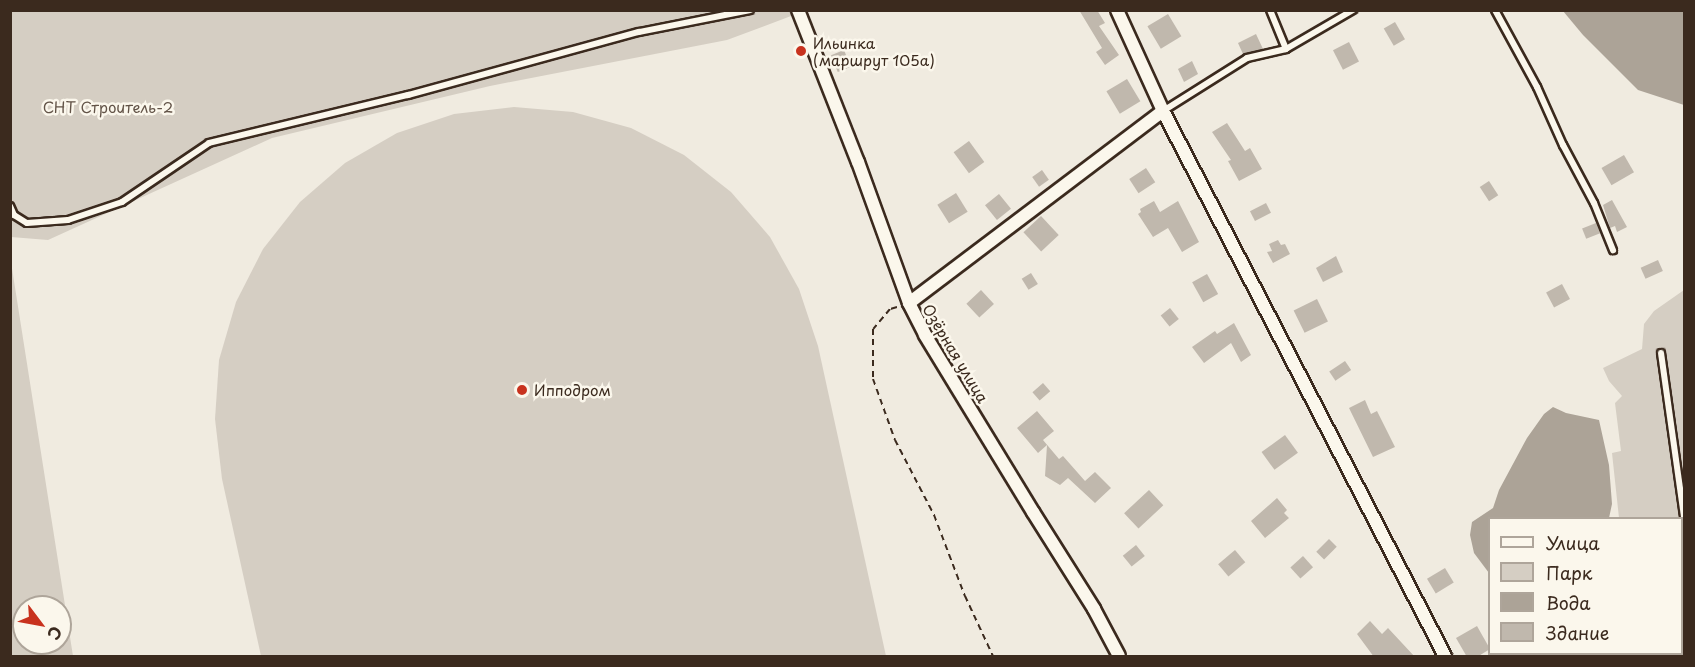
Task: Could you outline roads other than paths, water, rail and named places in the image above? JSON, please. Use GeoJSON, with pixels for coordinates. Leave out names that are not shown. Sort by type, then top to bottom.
{"type":"FeatureCollection","features":[{"type":"Feature","properties":{"kind":"street","name":"Озёрная улица"},"geometry":{"type":"LineString","coordinates":[[798,10],[858,162],[909,303],[925,335],[1094,609],[1119,657]]}},
{"type":"Feature","properties":{"kind":"street"},"geometry":{"type":"LineString","coordinates":[[1117,10],[1163,111],[1445,657]]}},
{"type":"Feature","properties":{"kind":"street"},"geometry":{"type":"LineString","coordinates":[[909,303],[1163,111]]}},
{"type":"Feature","properties":{"kind":"lane"},"geometry":{"type":"LineString","coordinates":[[10,206],[14,215],[27,223],[68,220],[122,202],[209,143],[419,92],[639,32],[750,10]]}},
{"type":"Feature","properties":{"kind":"lane"},"geometry":{"type":"LineString","coordinates":[[1270,10],[1286,49]]}},
{"type":"Feature","properties":{"kind":"lane"},"geometry":{"type":"LineString","coordinates":[[1163,111],[1247,58],[1286,49],[1353,10]]}},
{"type":"Feature","properties":{"kind":"lane"},"geometry":{"type":"LineString","coordinates":[[1496,10],[1594,202],[1613,250]]}},
{"type":"Feature","properties":{"kind":"lane"},"geometry":{"type":"LineString","coordinates":[[1661,353],[1684,517]]}},
{"type":"Feature","properties":{"kind":"lane"},"geometry":{"type":"LineString","coordinates":[[1551,657],[1663,657]]}},
{"type":"Feature","properties":{"kind":"water"},"geometry":{"type":"Polygon","coordinates":[[[1563,11],[1684,11],[1684,105],[1638,90],[1583,35],[1563,11]]]}},
{"type":"Feature","properties":{"kind":"water"},"geometry":{"type":"Polygon","coordinates":[[[1553,407],[1566,413],[1599,420],[1609,465],[1612,504],[1609,517],[1488,517],[1488,572],[1474,553],[1470,535],[1472,522],[1493,508],[1499,490],[1527,438],[1544,414],[1553,407]]]}},
{"type":"Feature","properties":{"kind":"place","name":"Ильинка (маршрут 105а)"},"geometry":{"type":"Point","coordinates":[801,51]}},
{"type":"Feature","properties":{"kind":"place","name":"Ипподром"},"geometry":{"type":"Point","coordinates":[522,390]}},
{"type":"Feature","properties":{"kind":"park label","name":"СНТ Строитель-2"},"geometry":{"type":"Point","coordinates":[108,107]}}]}
